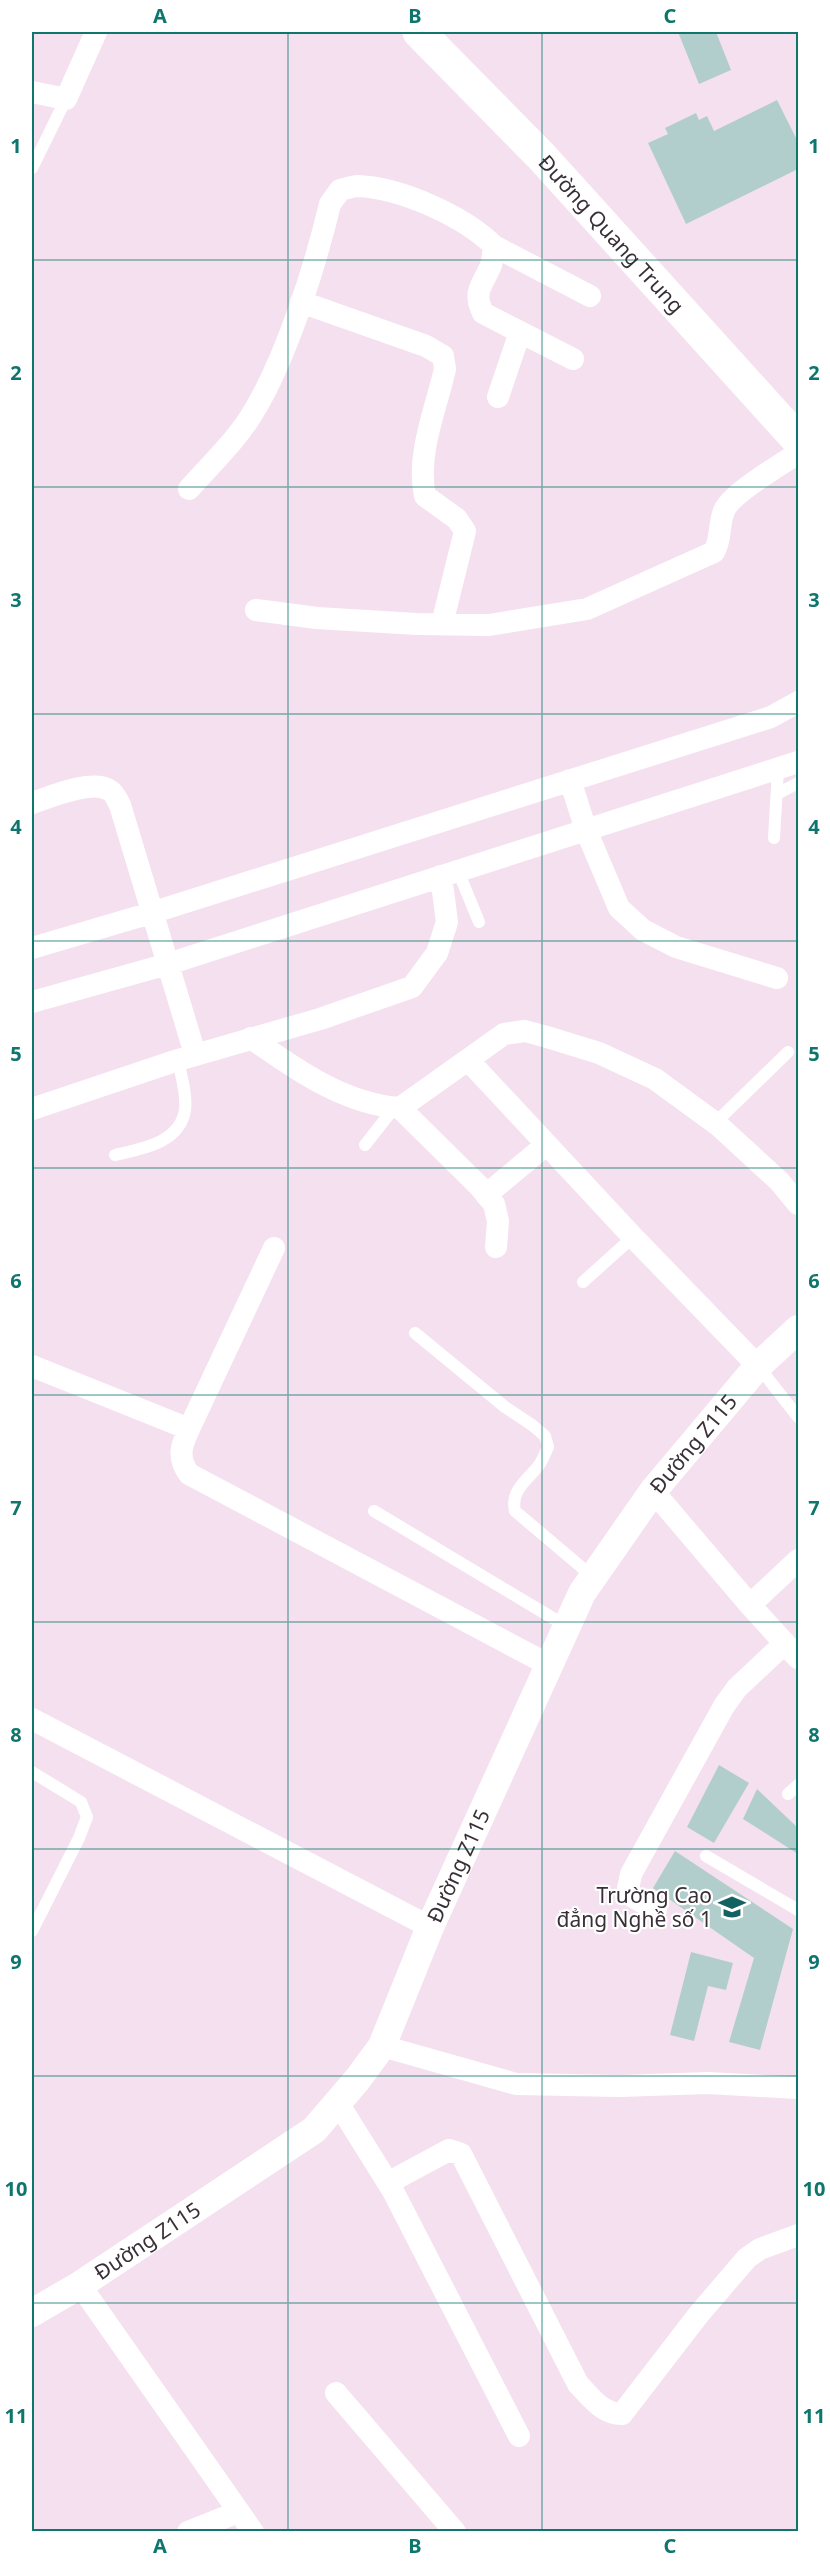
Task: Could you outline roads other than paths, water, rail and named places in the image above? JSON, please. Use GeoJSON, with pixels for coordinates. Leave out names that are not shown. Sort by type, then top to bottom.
{"type":"FeatureCollection","features":[{"type":"Feature","properties":{"kind":"main road","name":"Đường Quang Trung"},"geometry":{"type":"LineString","coordinates":[[419,32],[542,157],[798,440]]}},
{"type":"Feature","properties":{"kind":"street"},"geometry":{"type":"LineString","coordinates":[[32,92],[66,99],[96,32]]}},
{"type":"Feature","properties":{"kind":"street"},"geometry":{"type":"LineString","coordinates":[[189,489],[226,448],[254,412],[278,362],[301,302],[330,204],[340,190],[357,186],[403,196],[455,217],[478,231],[494,246],[591,296]]}},
{"type":"Feature","properties":{"kind":"street"},"geometry":{"type":"LineString","coordinates":[[494,246],[491,264],[481,282],[477,301],[483,313],[573,358]]}},
{"type":"Feature","properties":{"kind":"street"},"geometry":{"type":"LineString","coordinates":[[301,302],[426,346],[443,356],[445,369],[425,449],[421,478],[425,496],[457,519],[465,531],[442,624]]}},
{"type":"Feature","properties":{"kind":"street"},"geometry":{"type":"LineString","coordinates":[[498,397],[520,332]]}},
{"type":"Feature","properties":{"kind":"street"},"geometry":{"type":"LineString","coordinates":[[255,610],[317,618],[489,625],[587,609],[714,552],[720,542],[724,510],[733,498],[798,453]]}},
{"type":"Feature","properties":{"kind":"street"},"geometry":{"type":"LineString","coordinates":[[32,948],[151,913],[771,717],[798,702]]}},
{"type":"Feature","properties":{"kind":"street"},"geometry":{"type":"LineString","coordinates":[[32,1002],[168,964],[788,765]]}},
{"type":"Feature","properties":{"kind":"street"},"geometry":{"type":"LineString","coordinates":[[570,780],[586,830],[619,908],[643,930],[676,947],[777,978]]}},
{"type":"Feature","properties":{"kind":"street"},"geometry":{"type":"LineString","coordinates":[[32,803],[91,786],[108,789],[120,805],[168,964],[186,1057]]}},
{"type":"Feature","properties":{"kind":"street"},"geometry":{"type":"LineString","coordinates":[[32,1109],[186,1057],[320,1019],[412,987],[437,953],[447,922],[450,874]]}},
{"type":"Feature","properties":{"kind":"street"},"geometry":{"type":"LineString","coordinates":[[397,1108],[504,1034],[525,1030],[598,1053],[655,1079],[715,1123],[779,1181],[798,1204]]}},
{"type":"Feature","properties":{"kind":"street"},"geometry":{"type":"LineString","coordinates":[[251,1038],[304,1076],[367,1102],[397,1108],[494,1204],[498,1221],[496,1247]]}},
{"type":"Feature","properties":{"kind":"street"},"geometry":{"type":"LineString","coordinates":[[468,1060],[633,1238],[758,1366]]}},
{"type":"Feature","properties":{"kind":"street"},"geometry":{"type":"LineString","coordinates":[[486,1195],[546,1145]]}},
{"type":"Feature","properties":{"kind":"street"},"geometry":{"type":"LineString","coordinates":[[274,1248],[180,1450],[182,1464],[189,1474],[551,1666]]}},
{"type":"Feature","properties":{"kind":"street","name":"Đường Z115"},"geometry":{"type":"LineString","coordinates":[[32,2313],[80,2284],[314,2130],[338,2103],[382,2046],[430,1927],[551,1666],[566,1626],[582,1593],[653,1491],[758,1366],[798,1329]]}},
{"type":"Feature","properties":{"kind":"street"},"geometry":{"type":"LineString","coordinates":[[32,1369],[189,1429]]}},
{"type":"Feature","properties":{"kind":"street"},"geometry":{"type":"LineString","coordinates":[[653,1491],[750,1605],[792,1650],[737,1688],[724,1706],[631,1874],[628,1889],[633,1897],[656,1910]]}},
{"type":"Feature","properties":{"kind":"street"},"geometry":{"type":"LineString","coordinates":[[750,1605],[798,1560]]}},
{"type":"Feature","properties":{"kind":"street"},"geometry":{"type":"LineString","coordinates":[[32,1719],[430,1927]]}},
{"type":"Feature","properties":{"kind":"street"},"geometry":{"type":"LineString","coordinates":[[382,2046],[516,2084],[620,2086],[708,2083],[798,2088]]}},
{"type":"Feature","properties":{"kind":"street"},"geometry":{"type":"LineString","coordinates":[[338,2103],[393,2191],[519,2436]]}},
{"type":"Feature","properties":{"kind":"street"},"geometry":{"type":"LineString","coordinates":[[393,2191],[392,2184],[397,2178],[449,2150],[461,2154],[578,2384],[605,2411],[613,2414],[622,2414],[699,2314],[747,2258],[760,2249],[798,2235]]}},
{"type":"Feature","properties":{"kind":"street"},"geometry":{"type":"LineString","coordinates":[[80,2284],[253,2532]]}},
{"type":"Feature","properties":{"kind":"street"},"geometry":{"type":"LineString","coordinates":[[336,2393],[455,2532]]}},
{"type":"Feature","properties":{"kind":"street"},"geometry":{"type":"LineString","coordinates":[[188,2532],[238,2512]]}},
{"type":"Feature","properties":{"kind":"lane"},"geometry":{"type":"LineString","coordinates":[[32,168],[66,99]]}},
{"type":"Feature","properties":{"kind":"lane"},"geometry":{"type":"LineString","coordinates":[[774,837],[777,794],[788,765]]}},
{"type":"Feature","properties":{"kind":"lane"},"geometry":{"type":"LineString","coordinates":[[777,794],[798,783]]}},
{"type":"Feature","properties":{"kind":"lane"},"geometry":{"type":"LineString","coordinates":[[450,874],[479,922]]}},
{"type":"Feature","properties":{"kind":"lane"},"geometry":{"type":"LineString","coordinates":[[715,1123],[788,1052]]}},
{"type":"Feature","properties":{"kind":"lane"},"geometry":{"type":"LineString","coordinates":[[115,1155],[148,1147],[165,1139],[177,1128],[185,1112],[186,1057]]}},
{"type":"Feature","properties":{"kind":"lane"},"geometry":{"type":"LineString","coordinates":[[365,1145],[397,1108]]}},
{"type":"Feature","properties":{"kind":"lane"},"geometry":{"type":"LineString","coordinates":[[583,1282],[633,1238]]}},
{"type":"Feature","properties":{"kind":"lane"},"geometry":{"type":"LineString","coordinates":[[415,1333],[544,1436],[549,1447],[539,1465],[517,1492],[513,1502],[515,1511],[593,1577]]}},
{"type":"Feature","properties":{"kind":"lane"},"geometry":{"type":"LineString","coordinates":[[758,1366],[798,1417]]}},
{"type":"Feature","properties":{"kind":"lane"},"geometry":{"type":"LineString","coordinates":[[374,1511],[566,1626]]}},
{"type":"Feature","properties":{"kind":"lane"},"geometry":{"type":"LineString","coordinates":[[32,1772],[81,1802],[87,1817],[79,1839],[32,1931]]}},
{"type":"Feature","properties":{"kind":"lane"},"geometry":{"type":"LineString","coordinates":[[788,1794],[798,1785]]}},
{"type":"Feature","properties":{"kind":"lane"},"geometry":{"type":"LineString","coordinates":[[706,1856],[798,1911]]}},
{"type":"Feature","properties":{"kind":"place","name":"Trường Cao đẳng Nghề số 1"},"geometry":{"type":"Point","coordinates":[732,1907]}}]}
